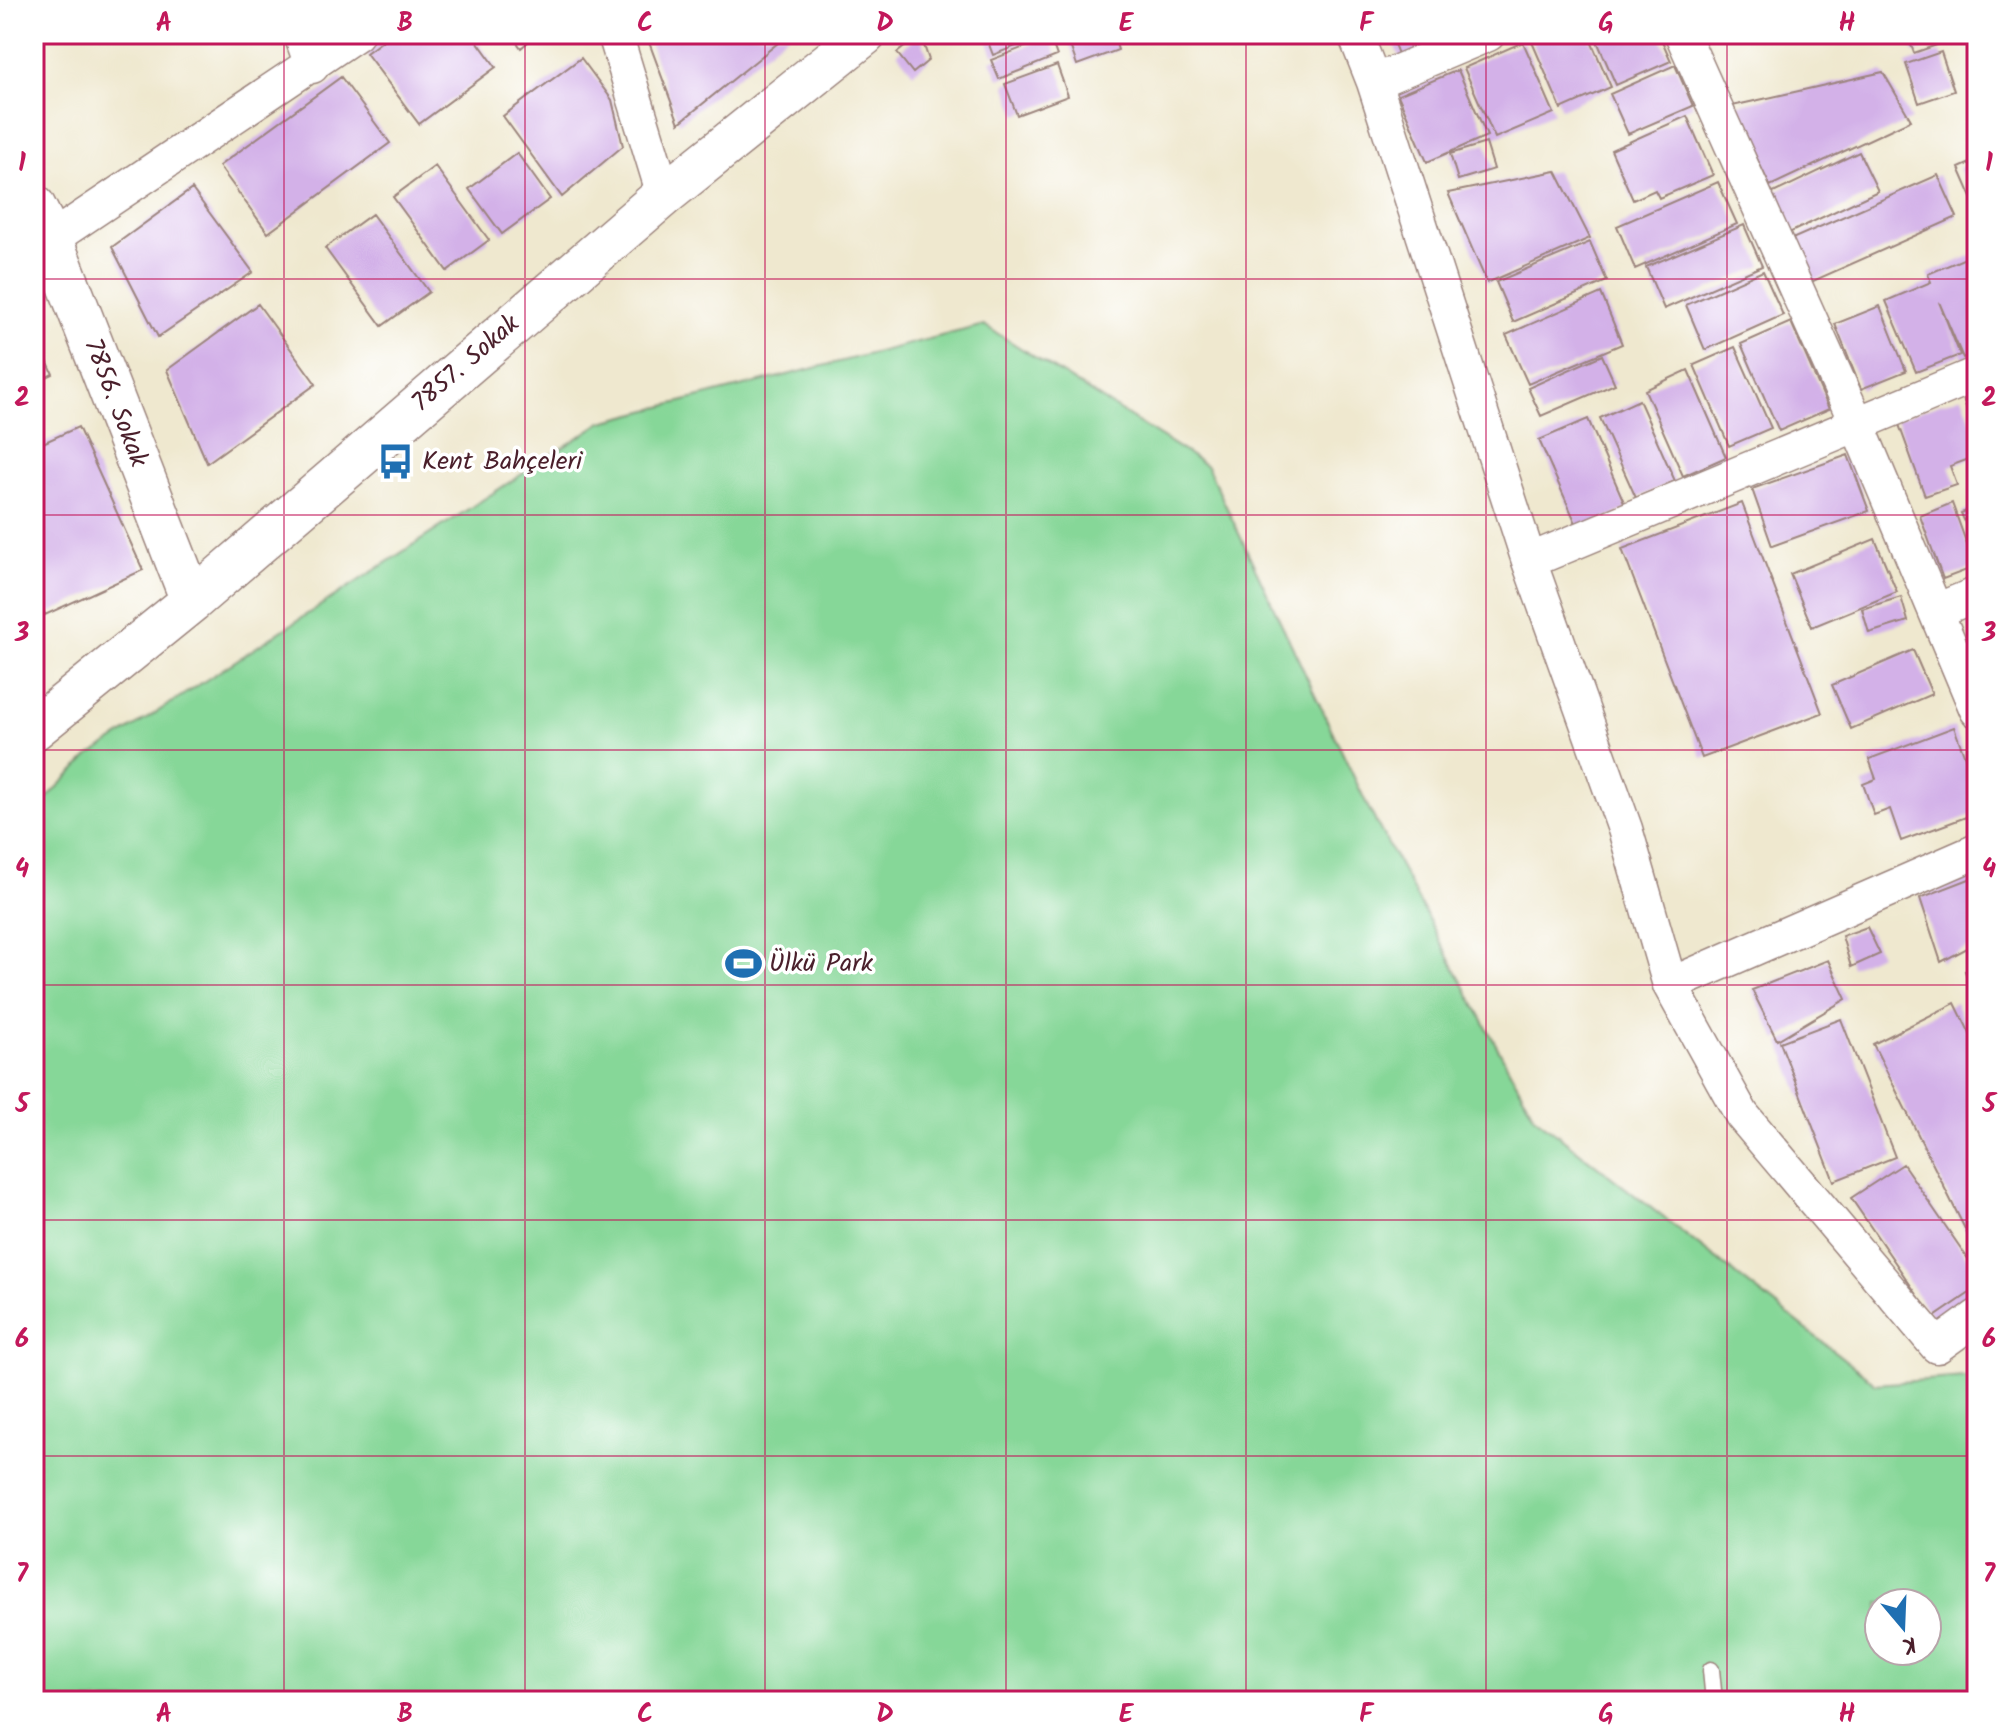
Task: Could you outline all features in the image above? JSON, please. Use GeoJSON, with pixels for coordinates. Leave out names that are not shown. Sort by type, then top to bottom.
{"type":"FeatureCollection","features":[{"type":"Feature","properties":{"kind":"street"},"geometry":{"type":"LineString","coordinates":[[301,34],[312,66]]}},
{"type":"Feature","properties":{"kind":"street"},"geometry":{"type":"LineString","coordinates":[[42,223],[312,66],[356,34]]}},
{"type":"Feature","properties":{"kind":"street"},"geometry":{"type":"LineString","coordinates":[[615,34],[664,195]]}},
{"type":"Feature","properties":{"kind":"street","name":"7857. Sokak"},"geometry":{"type":"LineString","coordinates":[[34,729],[192,601],[664,195],[865,34]]}},
{"type":"Feature","properties":{"kind":"street"},"geometry":{"type":"LineString","coordinates":[[1355,34],[1374,82],[1529,561],[1625,829],[1670,985],[1742,1115],[1937,1346],[1977,1317]]}},
{"type":"Feature","properties":{"kind":"street"},"geometry":{"type":"LineString","coordinates":[[1374,82],[1488,34]]}},
{"type":"Feature","properties":{"kind":"street"},"geometry":{"type":"LineString","coordinates":[[1682,34],[1857,424],[1977,710]]}},
{"type":"Feature","properties":{"kind":"street","name":"7856. Sokak"},"geometry":{"type":"LineString","coordinates":[[42,223],[192,601]]}},
{"type":"Feature","properties":{"kind":"street"},"geometry":{"type":"LineString","coordinates":[[1529,561],[1977,374]]}},
{"type":"Feature","properties":{"kind":"street"},"geometry":{"type":"LineString","coordinates":[[1936,611],[1977,594]]}},
{"type":"Feature","properties":{"kind":"street"},"geometry":{"type":"LineString","coordinates":[[1670,985],[1977,851]]}},
{"type":"Feature","properties":{"kind":"lane"},"geometry":{"type":"LineString","coordinates":[[1711,1670],[1714,1701]]}},
{"type":"Feature","properties":{"kind":"green space","name":"Ülkü Park"},"geometry":{"type":"Polygon","coordinates":[[[984,325],[1207,466],[1369,809],[1535,1117],[1876,1384],[1977,1376],[1977,1701],[34,1701],[34,811],[88,757],[602,422],[984,325]]]}},
{"type":"Feature","properties":{"kind":"building"},"geometry":{"type":"Polygon","coordinates":[[[392,34],[472,34],[496,67],[419,124],[366,53],[392,34]]]}},
{"type":"Feature","properties":{"kind":"building"},"geometry":{"type":"Polygon","coordinates":[[[511,34],[537,34],[521,48],[511,34]]]}},
{"type":"Feature","properties":{"kind":"building"},"geometry":{"type":"Polygon","coordinates":[[[646,34],[789,34],[679,123],[646,34]]]}},
{"type":"Feature","properties":{"kind":"building"},"geometry":{"type":"Polygon","coordinates":[[[920,34],[929,60],[913,73],[897,53],[920,34]]]}},
{"type":"Feature","properties":{"kind":"building"},"geometry":{"type":"Polygon","coordinates":[[[985,34],[1047,34],[993,55],[985,34]]]}},
{"type":"Feature","properties":{"kind":"building"},"geometry":{"type":"Polygon","coordinates":[[[1066,34],[1113,34],[1118,50],[1077,65],[1066,34]]]}},
{"type":"Feature","properties":{"kind":"building"},"geometry":{"type":"Polygon","coordinates":[[[1390,34],[1466,34],[1400,59],[1390,34]]]}},
{"type":"Feature","properties":{"kind":"building"},"geometry":{"type":"Polygon","coordinates":[[[1550,34],[1588,34],[1611,87],[1561,109],[1532,42],[1550,34]]]}},
{"type":"Feature","properties":{"kind":"building"},"geometry":{"type":"Polygon","coordinates":[[[1594,34],[1659,34],[1671,61],[1616,85],[1594,34]]]}},
{"type":"Feature","properties":{"kind":"building"},"geometry":{"type":"Polygon","coordinates":[[[1907,34],[1968,34],[1914,53],[1907,34]]]}},
{"type":"Feature","properties":{"kind":"building"},"geometry":{"type":"Polygon","coordinates":[[[1050,37],[1057,56],[999,79],[991,60],[1050,37]]]}},
{"type":"Feature","properties":{"kind":"building"},"geometry":{"type":"Polygon","coordinates":[[[1523,42],[1554,113],[1495,138],[1464,68],[1523,42]]]}},
{"type":"Feature","properties":{"kind":"building"},"geometry":{"type":"Polygon","coordinates":[[[1941,52],[1954,91],[1919,103],[1906,64],[1941,52]]]}},
{"type":"Feature","properties":{"kind":"building"},"geometry":{"type":"Polygon","coordinates":[[[581,58],[612,100],[623,146],[562,197],[503,116],[581,58]]]}},
{"type":"Feature","properties":{"kind":"building"},"geometry":{"type":"Polygon","coordinates":[[[1057,65],[1068,96],[1017,115],[1005,84],[1057,65]]]}},
{"type":"Feature","properties":{"kind":"building"},"geometry":{"type":"Polygon","coordinates":[[[1675,65],[1693,106],[1628,134],[1610,94],[1675,65]]]}},
{"type":"Feature","properties":{"kind":"building"},"geometry":{"type":"Polygon","coordinates":[[[1458,70],[1487,136],[1427,162],[1398,95],[1458,70]]]}},
{"type":"Feature","properties":{"kind":"building"},"geometry":{"type":"Polygon","coordinates":[[[1883,72],[1911,120],[1770,186],[1732,106],[1883,72]]]}},
{"type":"Feature","properties":{"kind":"building"},"geometry":{"type":"Polygon","coordinates":[[[341,77],[390,143],[268,233],[219,166],[341,77]]]}},
{"type":"Feature","properties":{"kind":"building"},"geometry":{"type":"Polygon","coordinates":[[[1687,116],[1713,175],[1659,198],[1655,190],[1633,200],[1611,150],[1687,116]]]}},
{"type":"Feature","properties":{"kind":"building"},"geometry":{"type":"Polygon","coordinates":[[[1486,143],[1494,169],[1458,180],[1450,154],[1486,143]]]}},
{"type":"Feature","properties":{"kind":"building"},"geometry":{"type":"Polygon","coordinates":[[[1859,152],[1878,191],[1787,234],[1769,195],[1859,152]]]}},
{"type":"Feature","properties":{"kind":"building"},"geometry":{"type":"Polygon","coordinates":[[[517,153],[550,199],[502,234],[469,189],[517,153]]]}},
{"type":"Feature","properties":{"kind":"building"},"geometry":{"type":"Polygon","coordinates":[[[1977,160],[1977,198],[1973,200],[1959,168],[1977,160]]]}},
{"type":"Feature","properties":{"kind":"building"},"geometry":{"type":"Polygon","coordinates":[[[435,166],[489,240],[447,271],[393,197],[435,166]]]}},
{"type":"Feature","properties":{"kind":"building"},"geometry":{"type":"Polygon","coordinates":[[[1556,171],[1590,238],[1487,283],[1448,193],[1556,171]]]}},
{"type":"Feature","properties":{"kind":"building"},"geometry":{"type":"Polygon","coordinates":[[[1938,175],[1957,217],[1811,282],[1792,239],[1938,175]]]}},
{"type":"Feature","properties":{"kind":"building"},"geometry":{"type":"Polygon","coordinates":[[[1718,182],[1737,224],[1635,269],[1617,226],[1718,182]]]}},
{"type":"Feature","properties":{"kind":"building"},"geometry":{"type":"Polygon","coordinates":[[[192,189],[253,272],[158,337],[112,247],[192,189]]]}},
{"type":"Feature","properties":{"kind":"building"},"geometry":{"type":"Polygon","coordinates":[[[372,214],[429,292],[382,326],[325,248],[372,214]]]}},
{"type":"Feature","properties":{"kind":"building"},"geometry":{"type":"Polygon","coordinates":[[[1744,225],[1762,266],[1664,309],[1646,267],[1744,225]]]}},
{"type":"Feature","properties":{"kind":"building"},"geometry":{"type":"Polygon","coordinates":[[[1590,242],[1607,281],[1513,322],[1496,282],[1590,242]]]}},
{"type":"Feature","properties":{"kind":"building"},"geometry":{"type":"Polygon","coordinates":[[[1977,253],[1977,352],[1963,358],[1939,302],[1960,355],[1916,372],[1886,301],[1931,282],[1928,274],[1977,253]]]}},
{"type":"Feature","properties":{"kind":"building"},"geometry":{"type":"Polygon","coordinates":[[[1763,271],[1783,315],[1705,350],[1686,305],[1763,271]]]}},
{"type":"Feature","properties":{"kind":"building"},"geometry":{"type":"Polygon","coordinates":[[[1601,293],[1622,344],[1528,384],[1506,335],[1601,293]]]}},
{"type":"Feature","properties":{"kind":"building"},"geometry":{"type":"Polygon","coordinates":[[[258,304],[316,384],[207,463],[167,370],[258,304]]]}},
{"type":"Feature","properties":{"kind":"building"},"geometry":{"type":"Polygon","coordinates":[[[1880,306],[1906,371],[1861,389],[1835,324],[1880,306]]]}},
{"type":"Feature","properties":{"kind":"building"},"geometry":{"type":"Polygon","coordinates":[[[1791,322],[1829,409],[1779,431],[1741,344],[1791,322]]]}},
{"type":"Feature","properties":{"kind":"building"},"geometry":{"type":"Polygon","coordinates":[[[34,333],[53,374],[34,383],[34,333]]]}},
{"type":"Feature","properties":{"kind":"building"},"geometry":{"type":"Polygon","coordinates":[[[1735,347],[1771,428],[1729,446],[1694,365],[1735,347]]]}},
{"type":"Feature","properties":{"kind":"building"},"geometry":{"type":"Polygon","coordinates":[[[1602,355],[1615,384],[1541,416],[1528,388],[1602,355]]]}},
{"type":"Feature","properties":{"kind":"building"},"geometry":{"type":"Polygon","coordinates":[[[1688,370],[1726,457],[1683,476],[1645,390],[1688,370]]]}},
{"type":"Feature","properties":{"kind":"building"},"geometry":{"type":"Polygon","coordinates":[[[1962,396],[1977,436],[1977,456],[1950,466],[1957,485],[1925,496],[1897,419],[1962,396]]]}},
{"type":"Feature","properties":{"kind":"building"},"geometry":{"type":"Polygon","coordinates":[[[1639,400],[1675,481],[1636,498],[1600,418],[1639,400]]]}},
{"type":"Feature","properties":{"kind":"building"},"geometry":{"type":"Polygon","coordinates":[[[1588,419],[1627,509],[1579,530],[1539,440],[1588,419]]]}},
{"type":"Feature","properties":{"kind":"building"},"geometry":{"type":"Polygon","coordinates":[[[78,427],[143,570],[45,615],[34,590],[34,447],[78,427]]]}},
{"type":"Feature","properties":{"kind":"building"},"geometry":{"type":"Polygon","coordinates":[[[1848,455],[1869,511],[1772,546],[1752,489],[1848,455]]]}},
{"type":"Feature","properties":{"kind":"building"},"geometry":{"type":"Polygon","coordinates":[[[1742,503],[1822,713],[1702,758],[1622,549],[1742,503]]]}},
{"type":"Feature","properties":{"kind":"building"},"geometry":{"type":"Polygon","coordinates":[[[1952,503],[1975,567],[1943,579],[1920,516],[1952,503]]]}},
{"type":"Feature","properties":{"kind":"building"},"geometry":{"type":"Polygon","coordinates":[[[1977,507],[1977,550],[1961,513],[1977,507]]]}},
{"type":"Feature","properties":{"kind":"building"},"geometry":{"type":"Polygon","coordinates":[[[1875,539],[1897,592],[1812,627],[1790,574],[1875,539]]]}},
{"type":"Feature","properties":{"kind":"building"},"geometry":{"type":"Polygon","coordinates":[[[1901,597],[1908,621],[1869,633],[1862,609],[1901,597]]]}},
{"type":"Feature","properties":{"kind":"building"},"geometry":{"type":"Polygon","coordinates":[[[1977,609],[1977,650],[1976,650],[1965,613],[1977,609]]]}},
{"type":"Feature","properties":{"kind":"building"},"geometry":{"type":"Polygon","coordinates":[[[1913,650],[1932,694],[1851,729],[1832,685],[1913,650]]]}},
{"type":"Feature","properties":{"kind":"building"},"geometry":{"type":"Polygon","coordinates":[[[1954,727],[1977,790],[1977,813],[1901,841],[1890,809],[1874,815],[1863,784],[1876,779],[1869,759],[1954,727]]]}},
{"type":"Feature","properties":{"kind":"building"},"geometry":{"type":"Polygon","coordinates":[[[1977,876],[1977,943],[1941,962],[1920,898],[1977,876]]]}},
{"type":"Feature","properties":{"kind":"building"},"geometry":{"type":"Polygon","coordinates":[[[1867,927],[1880,954],[1851,967],[1842,936],[1867,927]]]}},
{"type":"Feature","properties":{"kind":"building"},"geometry":{"type":"Polygon","coordinates":[[[1828,960],[1846,999],[1777,1040],[1752,990],[1828,960]]]}},
{"type":"Feature","properties":{"kind":"building"},"geometry":{"type":"Polygon","coordinates":[[[1977,967],[1977,1006],[1976,1006],[1965,971],[1977,967]]]}},
{"type":"Feature","properties":{"kind":"building"},"geometry":{"type":"Polygon","coordinates":[[[1955,1003],[1977,1048],[1977,1253],[1873,1044],[1955,1003]]]}},
{"type":"Feature","properties":{"kind":"building"},"geometry":{"type":"Polygon","coordinates":[[[1841,1019],[1895,1157],[1834,1181],[1780,1042],[1841,1019]]]}},
{"type":"Feature","properties":{"kind":"building"},"geometry":{"type":"Polygon","coordinates":[[[1903,1164],[1977,1272],[1977,1288],[1933,1318],[1851,1198],[1903,1164]]]}},
{"type":"Feature","properties":{"kind":"place","name":"Kent Bahçeleri"},"geometry":{"type":"Point","coordinates":[396,462]}},
{"type":"Feature","properties":{"kind":"place","name":"Ülkü Park"},"geometry":{"type":"Point","coordinates":[743,964]}}]}
